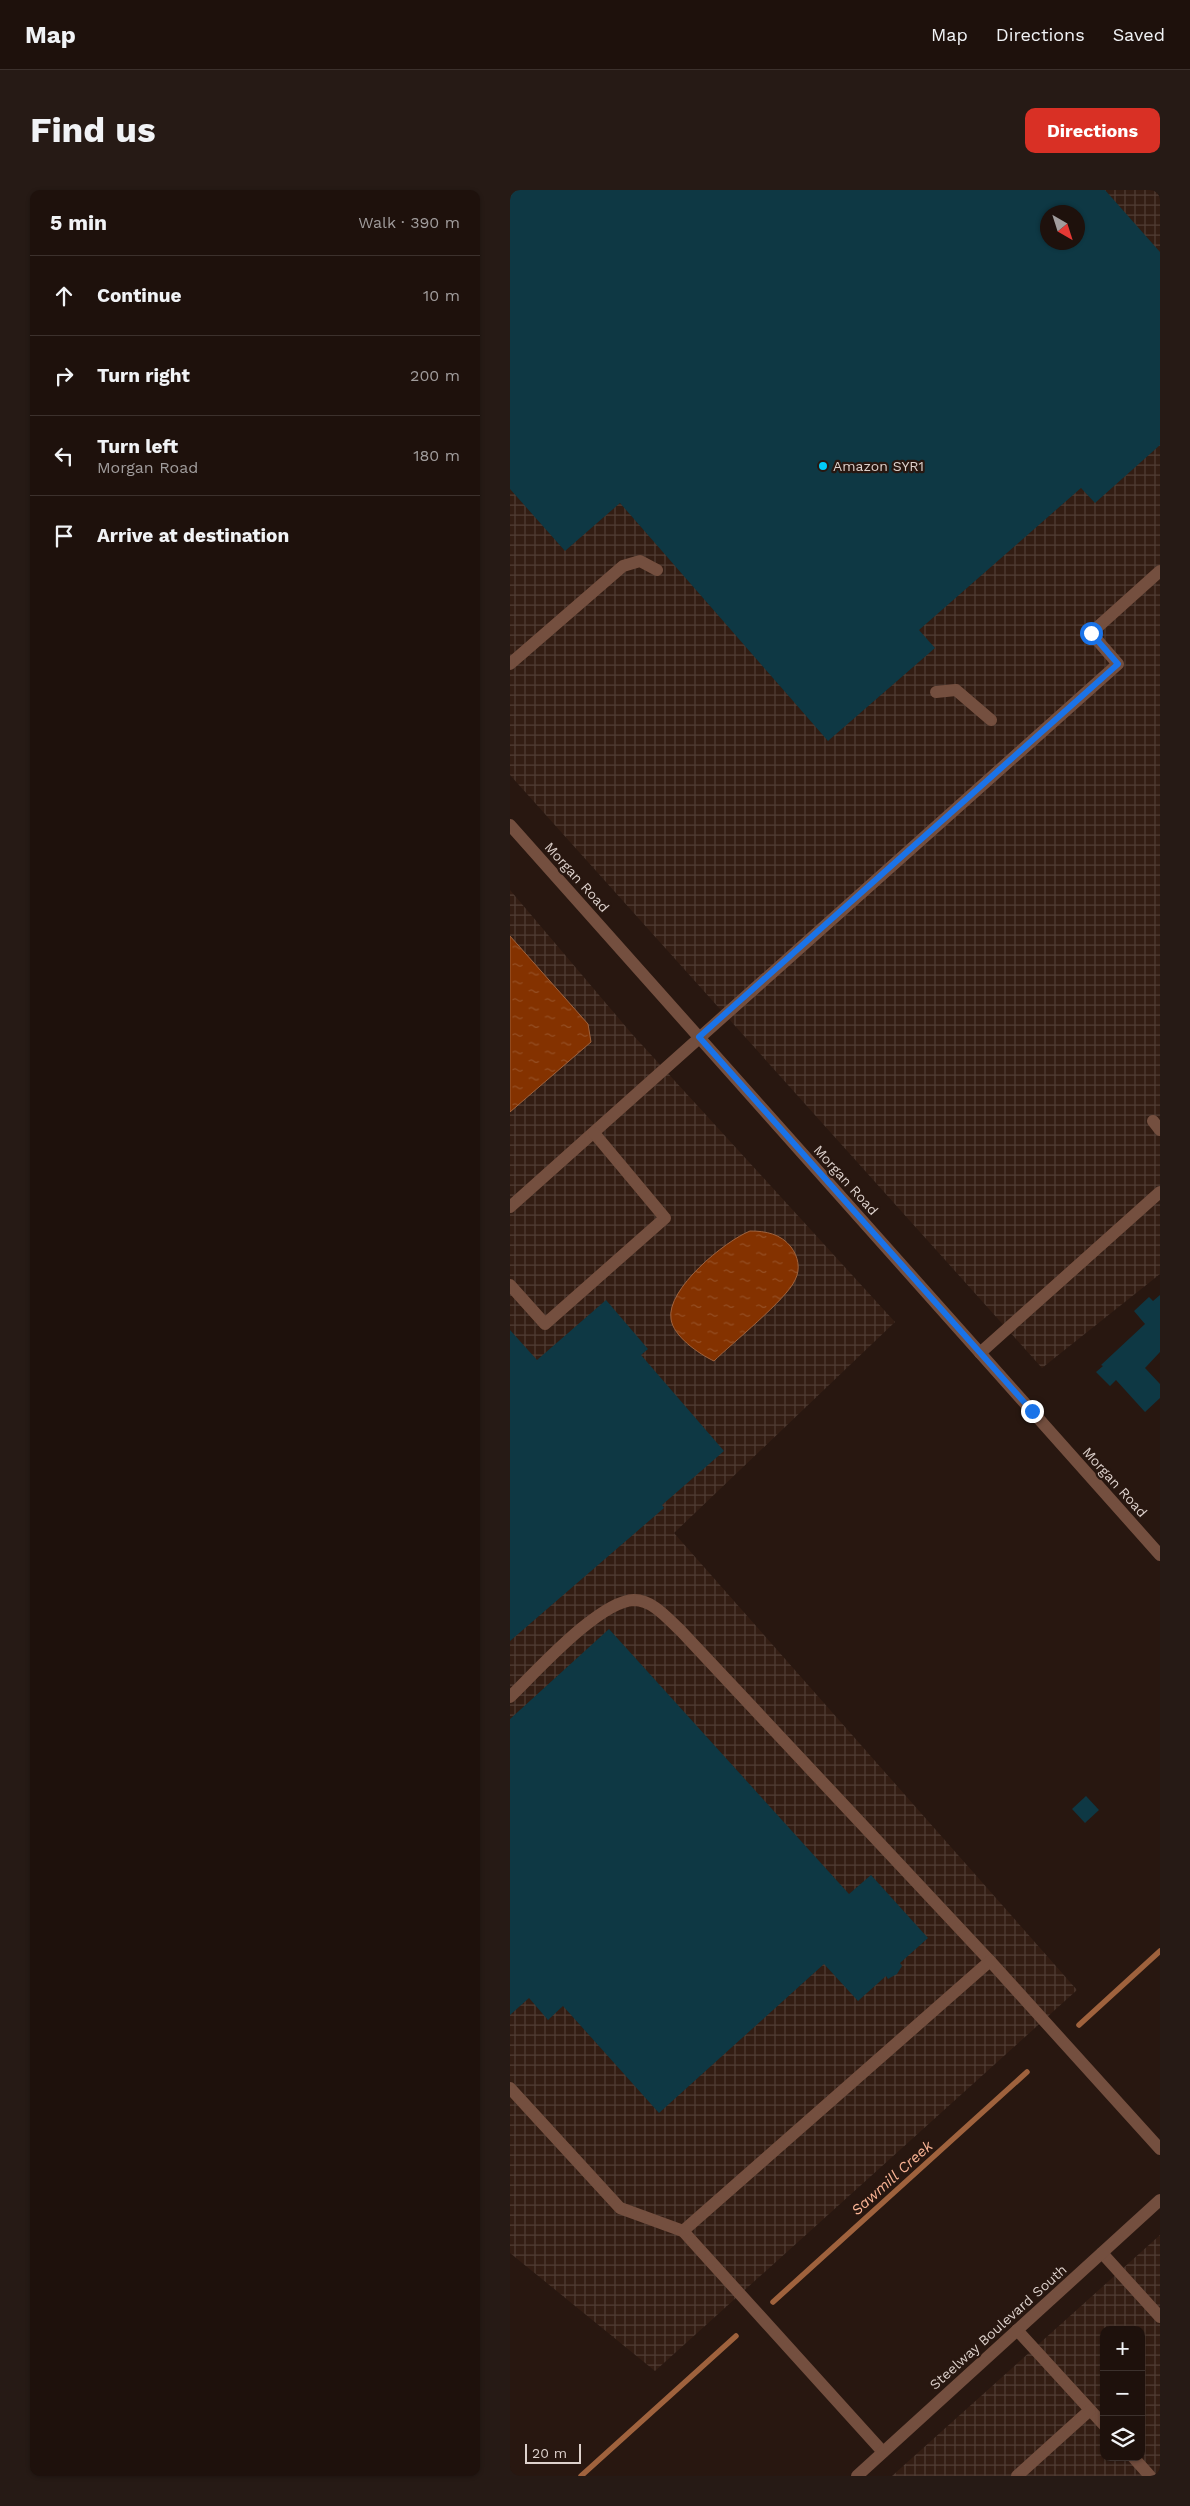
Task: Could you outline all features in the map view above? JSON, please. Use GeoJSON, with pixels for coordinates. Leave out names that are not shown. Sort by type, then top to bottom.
{"type":"FeatureCollection","features":[{"type":"Feature","properties":{"kind":"street"},"geometry":{"type":"LineString","coordinates":[[510,664],[623,566],[640,561],[657,570]]}},
{"type":"Feature","properties":{"kind":"street"},"geometry":{"type":"LineString","coordinates":[[510,1207],[1118,664],[1091,633],[1160,571]]}},
{"type":"Feature","properties":{"kind":"street"},"geometry":{"type":"LineString","coordinates":[[936,692],[956,690],[990,720]]}},
{"type":"Feature","properties":{"kind":"street","name":"Morgan Road"},"geometry":{"type":"LineString","coordinates":[[510,825],[1160,1555]]}},
{"type":"Feature","properties":{"kind":"street"},"geometry":{"type":"LineString","coordinates":[[510,1285],[545,1324],[665,1218],[594,1133]]}},
{"type":"Feature","properties":{"kind":"street"},"geometry":{"type":"LineString","coordinates":[[980,1353],[1160,1192]]}},
{"type":"Feature","properties":{"kind":"street"},"geometry":{"type":"LineString","coordinates":[[510,1697],[582,1628],[608,1608],[634,1600],[654,1606],[681,1631],[990,1962],[1160,2150]]}},
{"type":"Feature","properties":{"kind":"street"},"geometry":{"type":"LineString","coordinates":[[683,2231],[990,1962]]}},
{"type":"Feature","properties":{"kind":"street"},"geometry":{"type":"LineString","coordinates":[[510,2088],[620,2208],[683,2231],[883,2452]]}},
{"type":"Feature","properties":{"kind":"street","name":"Steelway Boulevard South"},"geometry":{"type":"LineString","coordinates":[[857,2476],[1160,2200]]}},
{"type":"Feature","properties":{"kind":"street"},"geometry":{"type":"LineString","coordinates":[[1102,2253],[1160,2317]]}},
{"type":"Feature","properties":{"kind":"street"},"geometry":{"type":"LineString","coordinates":[[1017,2330],[1100,2421]]}},
{"type":"Feature","properties":{"kind":"street"},"geometry":{"type":"LineString","coordinates":[[1017,2476],[1090,2410]]}},
{"type":"Feature","properties":{"kind":"street"},"geometry":{"type":"LineString","coordinates":[[1137,2461],[1150,2476]]}},
{"type":"Feature","properties":{"kind":"shaded area"},"geometry":{"type":"Polygon","coordinates":[[[510,190],[1160,190],[1160,1274],[1042,1368],[510,775],[510,190]]]}},
{"type":"Feature","properties":{"kind":"shaded area"},"geometry":{"type":"Polygon","coordinates":[[[510,890],[632,1034],[895,1322],[674,1533],[1077,1990],[655,2371],[510,2253],[510,890]]]}},
{"type":"Feature","properties":{"kind":"shaded area"},"geometry":{"type":"Polygon","coordinates":[[[1160,2235],[1160,2476],[892,2476],[1160,2235]]]}},
{"type":"Feature","properties":{"kind":"water"},"geometry":{"type":"Polygon","coordinates":[[[510,936],[588,1024],[591,1042],[510,1112],[510,936]]]}},
{"type":"Feature","properties":{"kind":"water"},"geometry":{"type":"Polygon","coordinates":[[[750,1231],[773,1234],[783,1239],[797,1258],[797,1276],[781,1298],[714,1361],[694,1349],[676,1332],[671,1319],[672,1307],[687,1281],[699,1268],[726,1245],[750,1231]]]}},
{"type":"Feature","properties":{"kind":"building","name":"Amazon SYR1"},"geometry":{"type":"Polygon","coordinates":[[[510,190],[1105,190],[1160,252],[1160,445],[1095,503],[1081,488],[919,630],[935,648],[828,741],[620,503],[565,551],[510,489],[510,190]]]}},
{"type":"Feature","properties":{"kind":"building"},"geometry":{"type":"Polygon","coordinates":[[[1160,1295],[1160,1352],[1145,1368],[1160,1384],[1160,1398],[1145,1412],[1116,1380],[1110,1386],[1096,1372],[1103,1366],[1101,1365],[1145,1324],[1134,1311],[1149,1297],[1153,1301],[1160,1295]]]}},
{"type":"Feature","properties":{"kind":"building"},"geometry":{"type":"Polygon","coordinates":[[[606,1300],[648,1349],[641,1355],[724,1451],[662,1505],[664,1508],[510,1641],[510,1330],[537,1360],[606,1300]]]}},
{"type":"Feature","properties":{"kind":"building"},"geometry":{"type":"Polygon","coordinates":[[[609,1629],[849,1894],[871,1875],[928,1938],[900,1963],[902,1966],[897,1974],[888,1979],[886,1976],[858,2001],[824,1964],[659,2113],[563,2006],[548,2020],[529,1998],[510,2015],[510,1719],[609,1629]]]}},
{"type":"Feature","properties":{"kind":"building"},"geometry":{"type":"Polygon","coordinates":[[[1086,1796],[1099,1810],[1085,1823],[1072,1809],[1086,1796]]]}},
{"type":"Feature","properties":{"kind":"waterway","name":"Sawmill Creek"},"geometry":{"type":"LineString","coordinates":[[1079,2025],[1160,1951]]}},
{"type":"Feature","properties":{"kind":"waterway","name":"Sawmill Creek"},"geometry":{"type":"LineString","coordinates":[[773,2302],[1027,2072]]}},
{"type":"Feature","properties":{"kind":"waterway","name":"Sawmill Creek"},"geometry":{"type":"LineString","coordinates":[[581,2476],[736,2336]]}},
{"type":"Feature","properties":{"kind":"place","name":"Amazon SYR1"},"geometry":{"type":"Point","coordinates":[823,466]}},
{"type":"Feature","properties":{"kind":"route"},"geometry":{"type":"LineString","coordinates":[[1032,1411],[699,1037],[818,934],[1118,664],[1091,633]]}}]}
